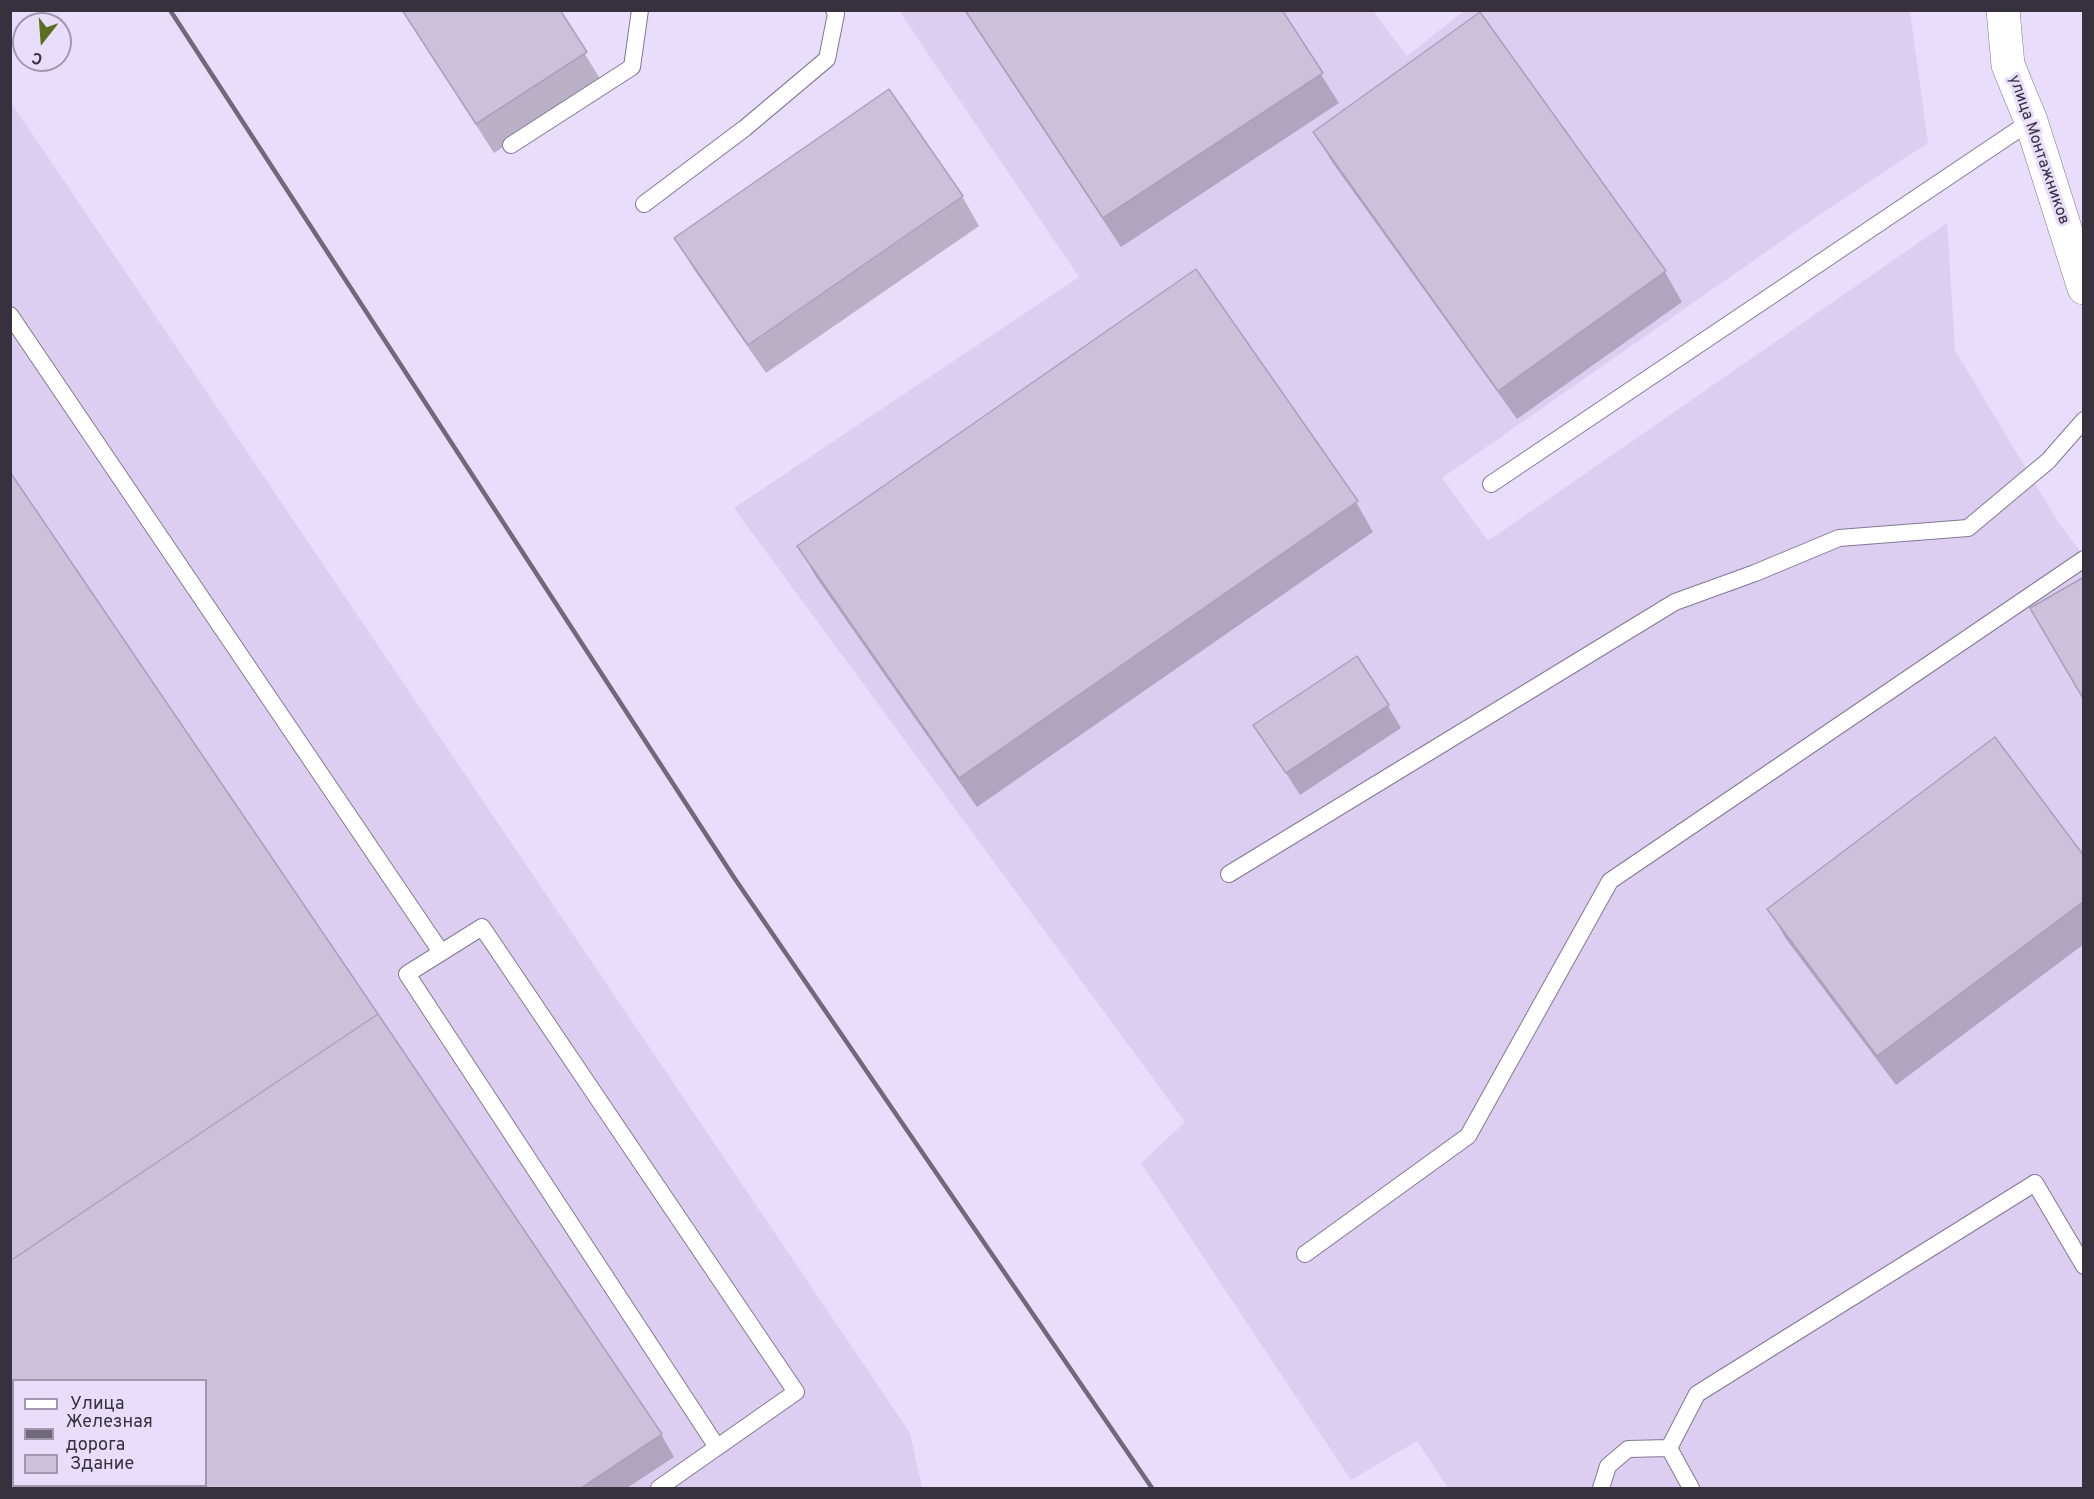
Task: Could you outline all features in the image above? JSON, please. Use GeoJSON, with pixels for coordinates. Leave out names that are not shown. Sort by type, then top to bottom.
{"type":"FeatureCollection","features":[{"type":"Feature","properties":{"kind":"street","name":"улица Монтажников"},"geometry":{"type":"LineString","coordinates":[[2003,10],[2008,65],[2031,121],[2084,288]]}},
{"type":"Feature","properties":{"kind":"lane"},"geometry":{"type":"LineString","coordinates":[[511,145],[632,67],[640,10]]}},
{"type":"Feature","properties":{"kind":"lane"},"geometry":{"type":"LineString","coordinates":[[645,204],[745,128],[827,59],[836,14],[834,10]]}},
{"type":"Feature","properties":{"kind":"lane"},"geometry":{"type":"LineString","coordinates":[[1491,484],[2031,121]]}},
{"type":"Feature","properties":{"kind":"lane"},"geometry":{"type":"LineString","coordinates":[[10,315],[441,952]]}},
{"type":"Feature","properties":{"kind":"lane"},"geometry":{"type":"LineString","coordinates":[[1229,874],[1675,602],[1755,573],[1839,538],[1968,528],[2048,461],[2084,420]]}},
{"type":"Feature","properties":{"kind":"lane"},"geometry":{"type":"LineString","coordinates":[[1305,1254],[1468,1136],[1611,881],[2084,559]]}},
{"type":"Feature","properties":{"kind":"lane"},"geometry":{"type":"LineString","coordinates":[[659,1488],[796,1392],[482,927],[407,974],[717,1447]]}},
{"type":"Feature","properties":{"kind":"lane"},"geometry":{"type":"LineString","coordinates":[[1669,1448],[1696,1394],[2035,1182],[2084,1266]]}},
{"type":"Feature","properties":{"kind":"lane"},"geometry":{"type":"LineString","coordinates":[[1601,1488],[1608,1466],[1628,1449],[1669,1448]]}},
{"type":"Feature","properties":{"kind":"lane"},"geometry":{"type":"LineString","coordinates":[[1669,1448],[1690,1488]]}},
{"type":"Feature","properties":{"kind":"shaded area"},"geometry":{"type":"Polygon","coordinates":[[[899,11],[1373,11],[1407,56],[1464,11],[1910,11],[1928,143],[1816,217],[1442,478],[1488,541],[1947,223],[1955,350],[2058,522],[2083,555],[2083,1488],[1448,1488],[1417,1441],[1351,1480],[1141,1163],[1185,1122],[734,508],[1079,277],[899,11]]]}},
{"type":"Feature","properties":{"kind":"shaded area"},"geometry":{"type":"Polygon","coordinates":[[[10,101],[910,1433],[922,1488],[11,1488],[10,101]]]}},
{"type":"Feature","properties":{"kind":"building"},"geometry":{"type":"Polygon","coordinates":[[[402,10],[560,10],[587,52],[476,124],[402,10]]]}},
{"type":"Feature","properties":{"kind":"building"},"geometry":{"type":"Polygon","coordinates":[[[965,10],[1282,10],[1323,73],[1103,218],[965,10]]]}},
{"type":"Feature","properties":{"kind":"building"},"geometry":{"type":"Polygon","coordinates":[[[1480,12],[1666,271],[1498,391],[1313,132],[1480,12]]]}},
{"type":"Feature","properties":{"kind":"building"},"geometry":{"type":"Polygon","coordinates":[[[889,89],[963,196],[748,345],[674,238],[889,89]]]}},
{"type":"Feature","properties":{"kind":"building"},"geometry":{"type":"Polygon","coordinates":[[[1196,269],[1358,501],[959,778],[797,546],[1196,269]]]}},
{"type":"Feature","properties":{"kind":"building"},"geometry":{"type":"Polygon","coordinates":[[[10,472],[378,1014],[10,1261],[10,472]]]}},
{"type":"Feature","properties":{"kind":"building"},"geometry":{"type":"Polygon","coordinates":[[[2084,577],[2084,700],[2030,608],[2084,577]]]}},
{"type":"Feature","properties":{"kind":"building"},"geometry":{"type":"Polygon","coordinates":[[[1357,656],[1389,705],[1286,773],[1253,725],[1357,656]]]}},
{"type":"Feature","properties":{"kind":"building"},"geometry":{"type":"Polygon","coordinates":[[[1995,737],[2084,856],[2084,901],[1877,1056],[1767,909],[1995,737]]]}},
{"type":"Feature","properties":{"kind":"building"},"geometry":{"type":"Polygon","coordinates":[[[378,1014],[662,1434],[581,1488],[17,1488],[207,1487],[207,1379],[12,1379],[12,1480],[10,1478],[10,1261],[378,1014]]]}},
{"type":"Feature","properties":{"kind":"railway"},"geometry":{"type":"LineString","coordinates":[[170,10],[735,879],[1152,1488]]}}]}
